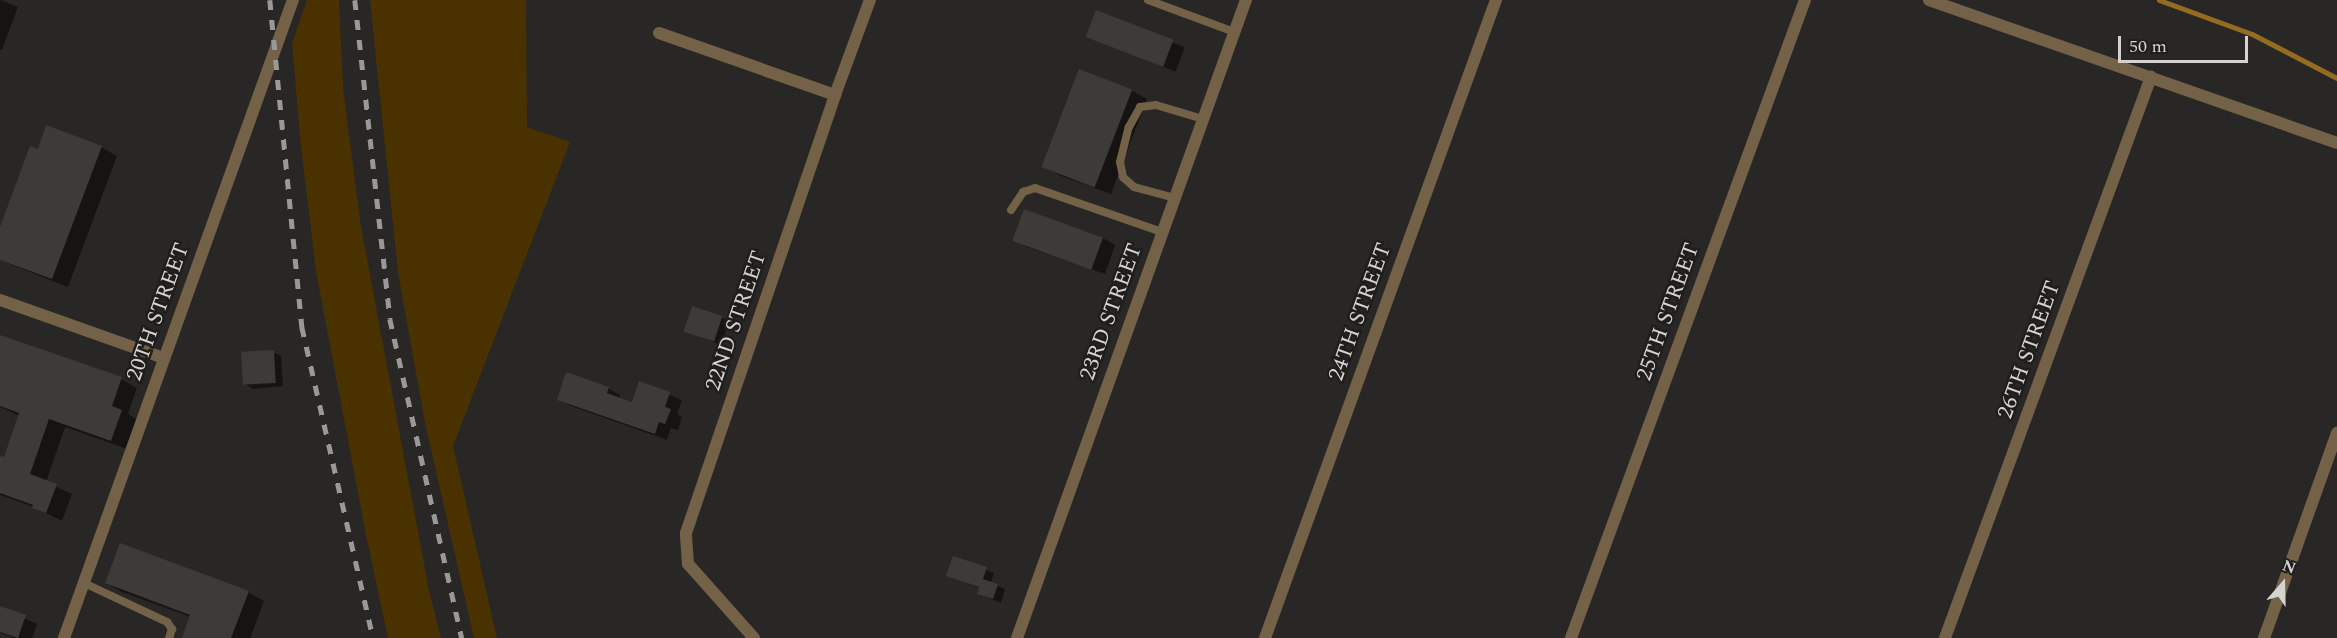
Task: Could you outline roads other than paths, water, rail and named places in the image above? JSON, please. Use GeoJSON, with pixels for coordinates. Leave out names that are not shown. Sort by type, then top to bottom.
{"type":"FeatureCollection","features":[{"type":"Feature","properties":{"kind":"street","name":"20TH STREET"},"geometry":{"type":"LineString","coordinates":[[65,638],[293,0]]}},
{"type":"Feature","properties":{"kind":"street","name":"22ND STREET"},"geometry":{"type":"LineString","coordinates":[[754,638],[688,564],[686,533],[835,94],[870,0]]}},
{"type":"Feature","properties":{"kind":"street","name":"23RD STREET"},"geometry":{"type":"LineString","coordinates":[[1017,638],[1246,0]]}},
{"type":"Feature","properties":{"kind":"street","name":"24TH STREET"},"geometry":{"type":"LineString","coordinates":[[1264,638],[1496,0]]}},
{"type":"Feature","properties":{"kind":"street","name":"25TH STREET"},"geometry":{"type":"LineString","coordinates":[[1571,638],[1805,0]]}},
{"type":"Feature","properties":{"kind":"street"},"geometry":{"type":"LineString","coordinates":[[1929,0],[2337,143]]}},
{"type":"Feature","properties":{"kind":"street"},"geometry":{"type":"LineString","coordinates":[[659,33],[835,94]]}},
{"type":"Feature","properties":{"kind":"street","name":"26TH STREET"},"geometry":{"type":"LineString","coordinates":[[1945,638],[2151,77]]}},
{"type":"Feature","properties":{"kind":"street"},"geometry":{"type":"LineString","coordinates":[[0,300],[164,358]]}},
{"type":"Feature","properties":{"kind":"street"},"geometry":{"type":"LineString","coordinates":[[2264,638],[2337,433]]}},
{"type":"Feature","properties":{"kind":"lane"},"geometry":{"type":"LineString","coordinates":[[1148,0],[1234,32]]}},
{"type":"Feature","properties":{"kind":"lane"},"geometry":{"type":"LineString","coordinates":[[1175,198],[1134,187],[1123,177],[1120,162],[1130,127],[1140,107],[1156,105],[1203,119]]}},
{"type":"Feature","properties":{"kind":"lane"},"geometry":{"type":"LineString","coordinates":[[1011,210],[1023,192],[1035,188],[1162,232]]}},
{"type":"Feature","properties":{"kind":"lane"},"geometry":{"type":"LineString","coordinates":[[84,583],[167,622],[172,629],[169,638]]}},
{"type":"Feature","properties":{"kind":"waterway"},"geometry":{"type":"LineString","coordinates":[[2159,0],[2252,34],[2337,78]]}},
{"type":"Feature","properties":{"kind":"railway"},"geometry":{"type":"LineString","coordinates":[[270,0],[302,327],[373,638]]}},
{"type":"Feature","properties":{"kind":"railway"},"geometry":{"type":"LineString","coordinates":[[355,0],[390,319],[462,638]]}}]}
